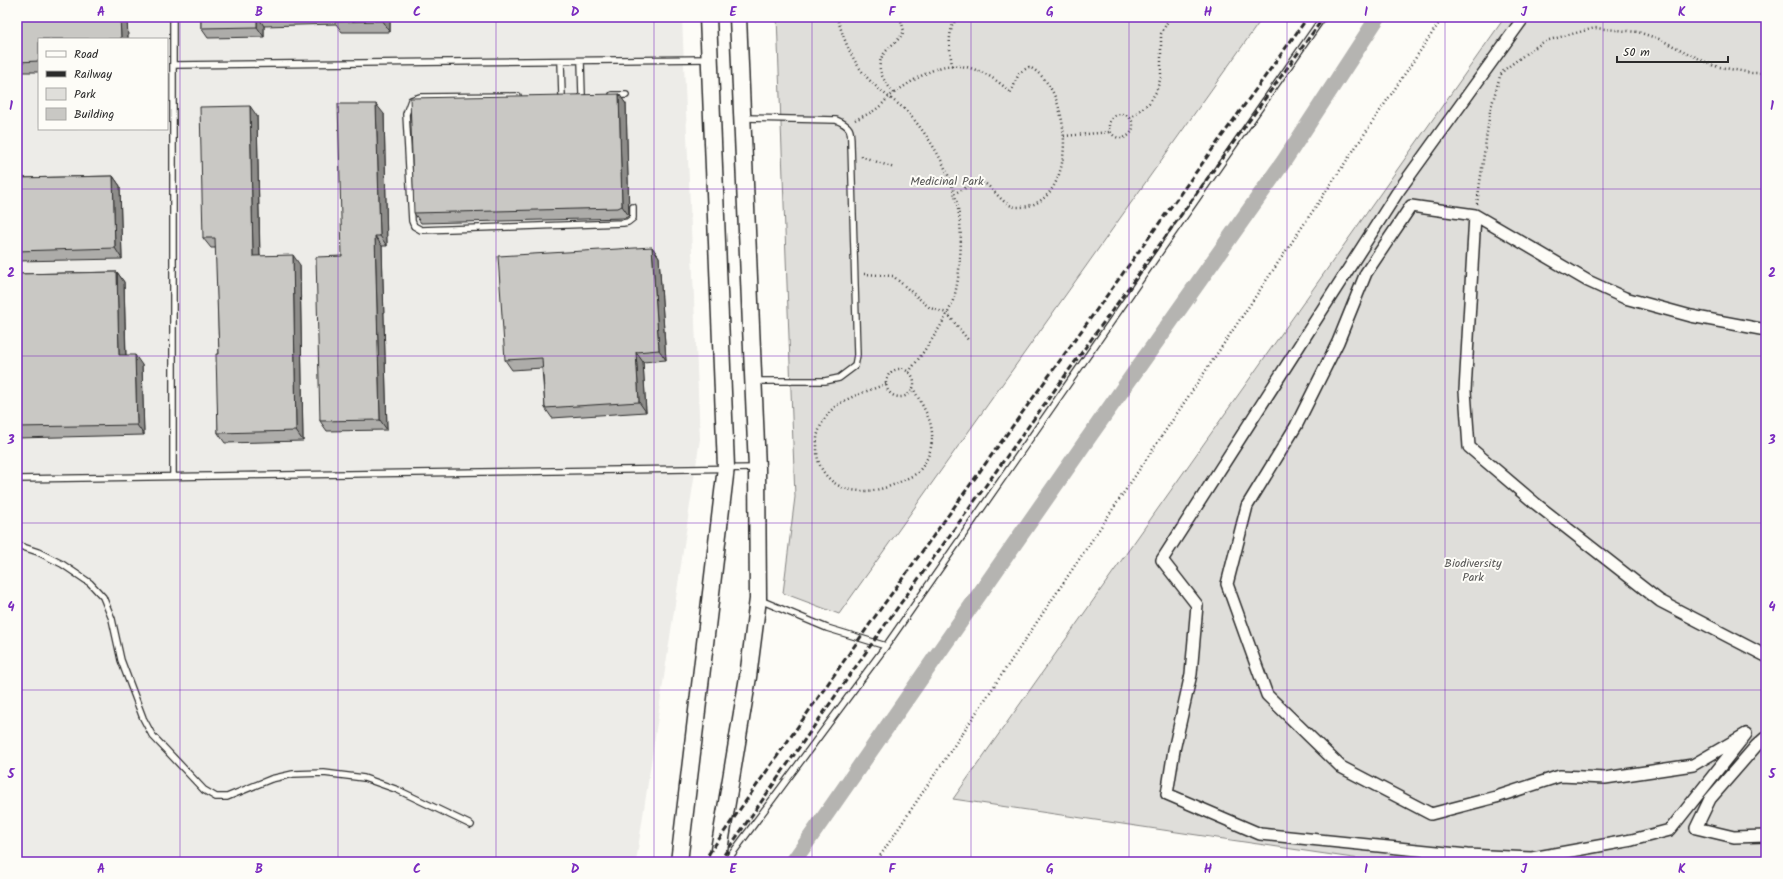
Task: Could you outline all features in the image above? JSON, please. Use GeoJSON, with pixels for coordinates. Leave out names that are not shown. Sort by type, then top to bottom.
{"type":"FeatureCollection","features":[{"type":"Feature","properties":{"kind":"street"},"geometry":{"type":"LineString","coordinates":[[679,862],[726,467],[708,17]]}},
{"type":"Feature","properties":{"kind":"street"},"geometry":{"type":"LineString","coordinates":[[717,862],[748,677],[758,599],[758,468],[738,17]]}},
{"type":"Feature","properties":{"kind":"street"},"geometry":{"type":"LineString","coordinates":[[1524,17],[1397,193],[1162,560],[1197,606],[1191,674],[1174,750],[1168,794],[1260,834],[1467,855],[1532,858],[1632,840],[1670,830],[1746,734],[1693,765],[1605,778],[1560,776],[1496,797],[1431,814],[1341,766],[1267,695],[1227,584],[1247,506],[1296,426],[1338,342],[1366,274],[1411,206],[1475,215],[1588,280],[1625,298],[1691,316],[1766,330]]}},
{"type":"Feature","properties":{"kind":"street"},"geometry":{"type":"LineString","coordinates":[[1475,215],[1465,391],[1469,447],[1536,504],[1660,601],[1766,656]]}},
{"type":"Feature","properties":{"kind":"street"},"geometry":{"type":"LineString","coordinates":[[1766,737],[1756,746],[1710,799],[1696,828],[1734,837],[1766,836]]}},
{"type":"Feature","properties":{"kind":"lane"},"geometry":{"type":"LineString","coordinates":[[172,476],[174,17]]}},
{"type":"Feature","properties":{"kind":"lane"},"geometry":{"type":"LineString","coordinates":[[726,862],[886,646],[1323,17]]}},
{"type":"Feature","properties":{"kind":"lane"},"geometry":{"type":"LineString","coordinates":[[174,66],[710,59]]}},
{"type":"Feature","properties":{"kind":"lane"},"geometry":{"type":"LineString","coordinates":[[561,61],[562,96]]}},
{"type":"Feature","properties":{"kind":"lane"},"geometry":{"type":"LineString","coordinates":[[582,61],[582,95]]}},
{"type":"Feature","properties":{"kind":"lane"},"geometry":{"type":"LineString","coordinates":[[575,95],[589,95]]}},
{"type":"Feature","properties":{"kind":"lane"},"geometry":{"type":"LineString","coordinates":[[604,95],[626,95]]}},
{"type":"Feature","properties":{"kind":"lane"},"geometry":{"type":"LineString","coordinates":[[522,96],[420,97],[411,100],[406,114],[412,221],[414,226],[421,230],[624,223],[633,218],[633,207]]}},
{"type":"Feature","properties":{"kind":"lane"},"geometry":{"type":"LineString","coordinates":[[554,96],[568,96]]}},
{"type":"Feature","properties":{"kind":"lane"},"geometry":{"type":"LineString","coordinates":[[742,118],[836,120],[845,124],[851,131],[852,152],[857,355],[855,366],[839,378],[825,382],[754,381]]}},
{"type":"Feature","properties":{"kind":"lane"},"geometry":{"type":"LineString","coordinates":[[17,480],[726,467],[758,468]]}},
{"type":"Feature","properties":{"kind":"lane"},"geometry":{"type":"LineString","coordinates":[[17,545],[38,552],[62,564],[90,583],[103,597],[112,619],[121,660],[143,718],[152,735],[204,790],[216,797],[227,797],[271,779],[293,774],[324,773],[364,778],[398,790],[471,825]]}},
{"type":"Feature","properties":{"kind":"lane"},"geometry":{"type":"LineString","coordinates":[[758,599],[827,628],[886,646]]}},
{"type":"Feature","properties":{"kind":"path"},"geometry":{"type":"LineString","coordinates":[[837,17],[845,45],[862,71],[878,88],[910,115],[933,146],[947,172],[955,194],[961,221],[962,247],[957,288],[947,313],[928,346],[909,372]]}},
{"type":"Feature","properties":{"kind":"path"},"geometry":{"type":"LineString","coordinates":[[894,93],[883,80],[879,66],[881,56],[887,49],[899,40],[904,31],[900,17]]}},
{"type":"Feature","properties":{"kind":"path"},"geometry":{"type":"LineString","coordinates":[[952,66],[950,32],[958,17]]}},
{"type":"Feature","properties":{"kind":"path"},"geometry":{"type":"LineString","coordinates":[[1130,118],[1149,103],[1156,92],[1161,77],[1161,34],[1170,17]]}},
{"type":"Feature","properties":{"kind":"path"},"geometry":{"type":"LineString","coordinates":[[876,862],[1443,17]]}},
{"type":"Feature","properties":{"kind":"path"},"geometry":{"type":"LineString","coordinates":[[1475,215],[1490,111],[1500,76],[1504,70],[1522,56],[1545,41],[1581,30],[1595,28],[1638,32],[1659,39],[1714,66],[1752,73],[1766,73]]}},
{"type":"Feature","properties":{"kind":"path"},"geometry":{"type":"LineString","coordinates":[[845,124],[867,115],[879,107],[894,93],[927,73],[945,66],[962,66],[985,73],[999,81],[1012,93],[1019,73],[1029,67],[1037,70],[1045,79],[1058,103],[1064,136],[1061,170],[1048,195],[1029,206],[1016,207],[1008,205],[992,188],[980,181],[955,194]]}},
{"type":"Feature","properties":{"kind":"path"},"geometry":{"type":"LineString","coordinates":[[1124,114],[1130,118],[1133,126],[1131,133],[1128,136],[1116,138],[1110,132],[1109,124],[1112,117],[1124,114]]}},
{"type":"Feature","properties":{"kind":"path"},"geometry":{"type":"LineString","coordinates":[[1064,136],[1110,132]]}},
{"type":"Feature","properties":{"kind":"path"},"geometry":{"type":"LineString","coordinates":[[852,152],[894,168]]}},
{"type":"Feature","properties":{"kind":"path"},"geometry":{"type":"LineString","coordinates":[[855,273],[893,276],[930,308],[947,313],[969,341]]}},
{"type":"Feature","properties":{"kind":"path"},"geometry":{"type":"LineString","coordinates":[[901,369],[909,372],[914,380],[913,388],[907,395],[898,397],[890,392],[886,384],[887,379],[892,372],[901,369]]}},
{"type":"Feature","properties":{"kind":"path"},"geometry":{"type":"LineString","coordinates":[[886,384],[838,405],[820,426],[816,442],[818,460],[827,476],[840,487],[856,491],[870,492],[891,487],[918,473],[931,452],[932,432],[926,412],[913,388]]}},
{"type":"Feature","properties":{"kind":"shaded area"},"geometry":{"type":"Polygon","coordinates":[[[17,17],[682,17],[700,439],[636,862],[17,862],[17,17]]]}},
{"type":"Feature","properties":{"kind":"green space","name":"Medicinal Park"},"geometry":{"type":"Polygon","coordinates":[[[777,17],[1263,17],[839,614],[783,593],[795,497],[777,17]]]}},
{"type":"Feature","properties":{"kind":"green space","name":"Biodiversity Park"},"geometry":{"type":"Polygon","coordinates":[[[1505,17],[1766,17],[1766,862],[1380,862],[953,799],[1505,17]]]}},
{"type":"Feature","properties":{"kind":"building"},"geometry":{"type":"Polygon","coordinates":[[[17,17],[120,17],[121,38],[38,38],[38,61],[17,62],[17,17]]]}},
{"type":"Feature","properties":{"kind":"building"},"geometry":{"type":"Polygon","coordinates":[[[201,17],[257,17],[257,27],[201,28],[201,17]]]}},
{"type":"Feature","properties":{"kind":"building"},"geometry":{"type":"Polygon","coordinates":[[[335,17],[383,17],[383,21],[335,22],[335,17]]]}},
{"type":"Feature","properties":{"kind":"building"},"geometry":{"type":"Polygon","coordinates":[[[619,94],[622,206],[618,208],[414,213],[410,98],[619,94]]]}},
{"type":"Feature","properties":{"kind":"building"},"geometry":{"type":"Polygon","coordinates":[[[338,104],[376,104],[380,236],[375,236],[380,420],[320,421],[316,257],[342,256],[338,104]]]}},
{"type":"Feature","properties":{"kind":"building"},"geometry":{"type":"Polygon","coordinates":[[[250,106],[253,256],[293,255],[296,431],[218,433],[216,354],[219,354],[215,238],[203,238],[200,107],[250,106]]]}},
{"type":"Feature","properties":{"kind":"building"},"geometry":{"type":"Polygon","coordinates":[[[113,176],[115,248],[17,251],[17,178],[113,176]]]}},
{"type":"Feature","properties":{"kind":"building"},"geometry":{"type":"Polygon","coordinates":[[[652,247],[659,350],[636,352],[639,402],[545,408],[542,358],[505,360],[498,256],[652,247]]]}},
{"type":"Feature","properties":{"kind":"building"},"geometry":{"type":"Polygon","coordinates":[[[117,272],[119,355],[135,355],[137,425],[17,427],[17,274],[117,272]]]}},
{"type":"Feature","properties":{"kind":"waterway"},"geometry":{"type":"LineString","coordinates":[[793,862],[1084,444],[1284,161],[1378,17]]}},
{"type":"Feature","properties":{"kind":"railway"},"geometry":{"type":"LineString","coordinates":[[703,862],[874,618],[1308,17]]}},
{"type":"Feature","properties":{"kind":"railway"},"geometry":{"type":"LineString","coordinates":[[719,862],[885,625],[1324,17]]}}]}
